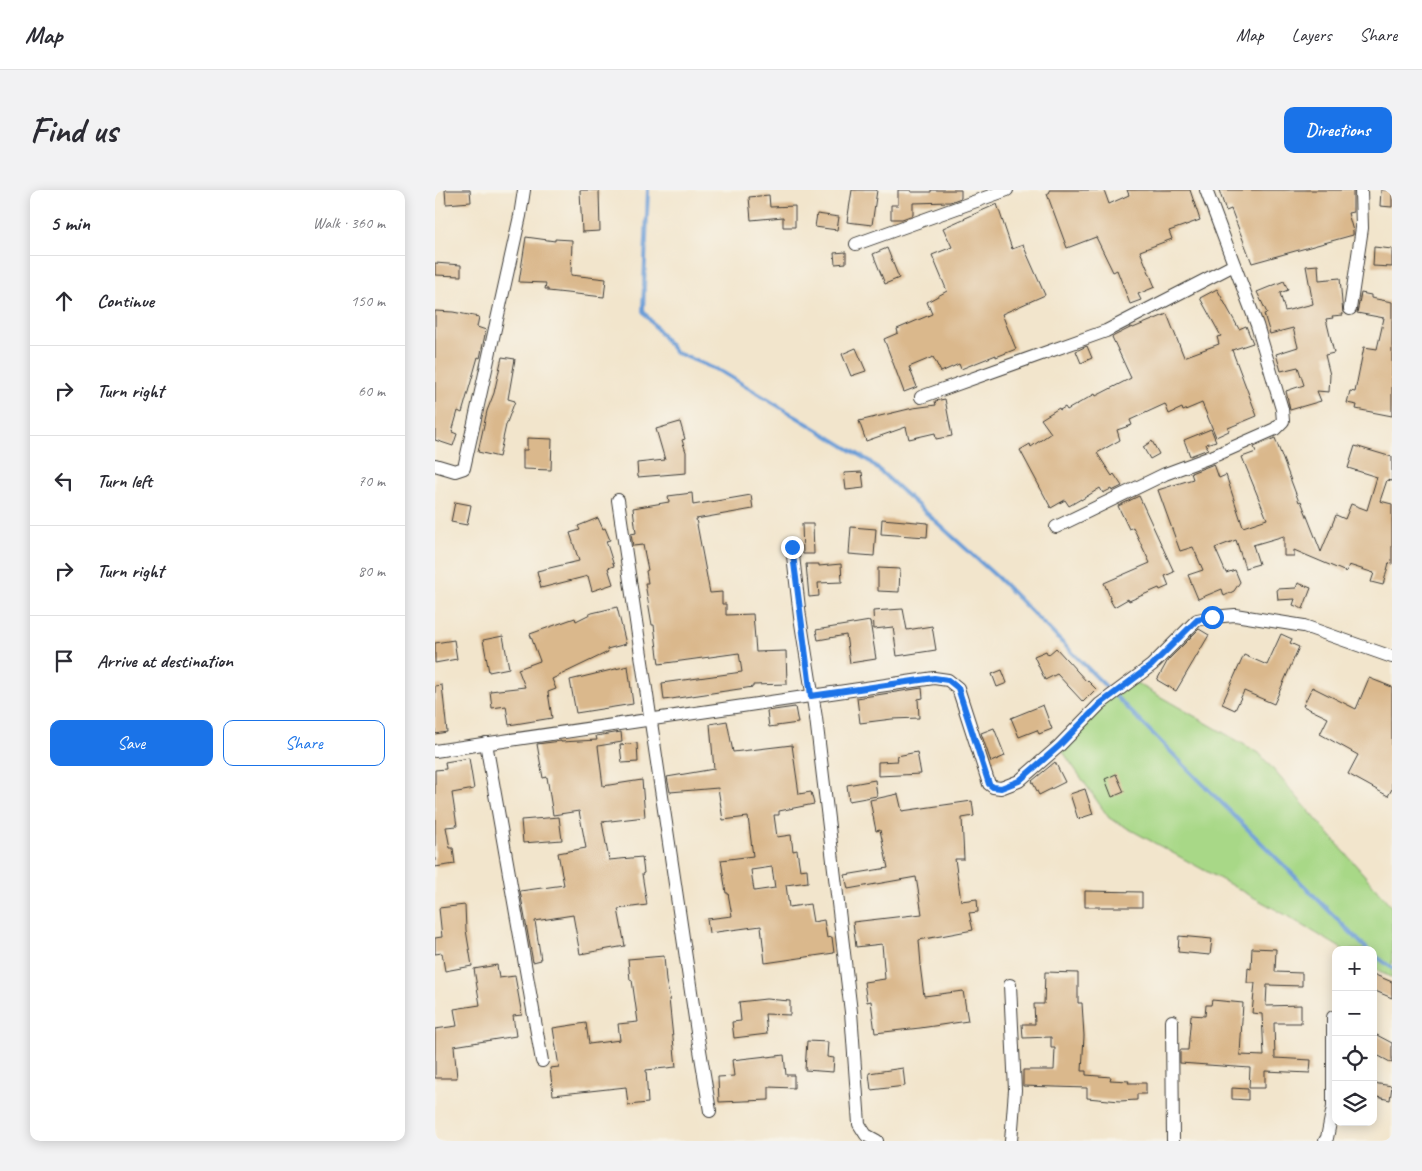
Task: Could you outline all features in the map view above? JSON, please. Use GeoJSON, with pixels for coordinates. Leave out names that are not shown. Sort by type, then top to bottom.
{"type":"FeatureCollection","features":[{"type":"Feature","properties":{"kind":"street"},"geometry":{"type":"LineString","coordinates":[[435,465],[455,471],[464,468],[520,216],[524,190]]}},
{"type":"Feature","properties":{"kind":"street"},"geometry":{"type":"LineString","coordinates":[[856,244],[1007,190]]}},
{"type":"Feature","properties":{"kind":"street"},"geometry":{"type":"LineString","coordinates":[[1056,527],[1165,474],[1217,455],[1275,429],[1283,421],[1282,409],[1257,325],[1206,190]]}},
{"type":"Feature","properties":{"kind":"street"},"geometry":{"type":"LineString","coordinates":[[1350,309],[1362,228],[1361,190]]}},
{"type":"Feature","properties":{"kind":"street"},"geometry":{"type":"LineString","coordinates":[[921,397],[1106,331],[1233,264]]}},
{"type":"Feature","properties":{"kind":"street"},"geometry":{"type":"LineString","coordinates":[[618,500],[710,1111]]}},
{"type":"Feature","properties":{"kind":"street"},"geometry":{"type":"LineString","coordinates":[[792,547],[818,736],[851,1012],[859,1124],[866,1135],[877,1141]]}},
{"type":"Feature","properties":{"kind":"street"},"geometry":{"type":"LineString","coordinates":[[435,751],[934,678],[948,680],[958,688],[989,784],[993,787],[1001,788],[1019,781],[1026,775],[1059,746],[1100,704],[1152,665],[1197,620],[1235,615],[1304,626],[1392,658]]}},
{"type":"Feature","properties":{"kind":"street"},"geometry":{"type":"LineString","coordinates":[[486,743],[542,1061]]}},
{"type":"Feature","properties":{"kind":"street"},"geometry":{"type":"LineString","coordinates":[[1009,985],[1015,1090],[1011,1141]]}},
{"type":"Feature","properties":{"kind":"street"},"geometry":{"type":"LineString","coordinates":[[1172,1021],[1173,1141]]}},
{"type":"Feature","properties":{"kind":"street"},"geometry":{"type":"LineString","coordinates":[[1325,1141],[1333,1107],[1333,1036]]}},
{"type":"Feature","properties":{"kind":"green space"},"geometry":{"type":"Polygon","coordinates":[[[1126,677],[1259,753],[1392,907],[1392,978],[1377,969],[1377,946],[1337,946],[1284,914],[1109,818],[1061,749],[1126,677]]]}},
{"type":"Feature","properties":{"kind":"building"},"geometry":{"type":"Polygon","coordinates":[[[445,190],[470,190],[471,202],[446,204],[445,190]]]}},
{"type":"Feature","properties":{"kind":"building"},"geometry":{"type":"Polygon","coordinates":[[[580,190],[599,190],[600,231],[582,232],[580,190]]]}},
{"type":"Feature","properties":{"kind":"building"},"geometry":{"type":"Polygon","coordinates":[[[852,190],[877,190],[872,225],[847,222],[852,190]]]}},
{"type":"Feature","properties":{"kind":"building"},"geometry":{"type":"Polygon","coordinates":[[[898,190],[931,192],[931,190],[961,190],[961,198],[950,202],[913,203],[913,215],[902,219],[891,219],[891,205],[898,205],[898,190]]]}},
{"type":"Feature","properties":{"kind":"building"},"geometry":{"type":"Polygon","coordinates":[[[1049,190],[1104,190],[1109,204],[1129,195],[1127,190],[1190,190],[1200,220],[1169,231],[1172,239],[1140,251],[1155,287],[1138,294],[1141,300],[1130,304],[1117,270],[1113,272],[1096,237],[1067,248],[1047,194],[1050,192],[1049,190]]]}},
{"type":"Feature","properties":{"kind":"building"},"geometry":{"type":"Polygon","coordinates":[[[1219,190],[1353,190],[1353,212],[1348,213],[1353,235],[1252,263],[1231,209],[1226,211],[1219,190]]]}},
{"type":"Feature","properties":{"kind":"building"},"geometry":{"type":"Polygon","coordinates":[[[1381,190],[1392,190],[1392,207],[1380,206],[1381,190]]]}},
{"type":"Feature","properties":{"kind":"building"},"geometry":{"type":"Polygon","coordinates":[[[769,195],[770,207],[795,206],[795,227],[783,227],[783,217],[751,220],[749,197],[769,195]]]}},
{"type":"Feature","properties":{"kind":"building"},"geometry":{"type":"Polygon","coordinates":[[[997,204],[1012,249],[1023,245],[1045,295],[1002,314],[1016,349],[961,369],[959,364],[941,372],[933,357],[909,367],[917,387],[904,392],[884,339],[898,333],[897,329],[932,314],[927,302],[947,291],[932,255],[952,247],[943,228],[997,204]]]}},
{"type":"Feature","properties":{"kind":"building"},"geometry":{"type":"Polygon","coordinates":[[[817,214],[839,217],[837,230],[815,227],[817,214]]]}},
{"type":"Feature","properties":{"kind":"building"},"geometry":{"type":"Polygon","coordinates":[[[526,237],[555,241],[555,239],[572,240],[571,275],[606,279],[604,297],[548,291],[548,289],[545,289],[546,283],[519,282],[526,237]]]}},
{"type":"Feature","properties":{"kind":"building"},"geometry":{"type":"Polygon","coordinates":[[[1374,247],[1392,249],[1392,267],[1373,266],[1374,247]]]}},
{"type":"Feature","properties":{"kind":"building"},"geometry":{"type":"Polygon","coordinates":[[[887,248],[899,278],[885,284],[873,254],[887,248]]]}},
{"type":"Feature","properties":{"kind":"building"},"geometry":{"type":"Polygon","coordinates":[[[846,252],[846,263],[835,264],[834,253],[846,252]]]}},
{"type":"Feature","properties":{"kind":"building"},"geometry":{"type":"Polygon","coordinates":[[[435,263],[461,265],[461,276],[435,275],[435,263]]]}},
{"type":"Feature","properties":{"kind":"building"},"geometry":{"type":"Polygon","coordinates":[[[1318,265],[1319,280],[1340,278],[1343,315],[1332,316],[1333,318],[1326,319],[1334,353],[1325,355],[1330,375],[1329,392],[1317,391],[1321,401],[1290,410],[1286,391],[1304,385],[1298,367],[1281,371],[1276,354],[1298,347],[1293,328],[1270,334],[1264,314],[1267,313],[1257,292],[1284,281],[1288,290],[1280,293],[1285,311],[1313,304],[1306,266],[1318,265]]]}},
{"type":"Feature","properties":{"kind":"building"},"geometry":{"type":"Polygon","coordinates":[[[1217,289],[1239,329],[1246,326],[1253,343],[1232,350],[1257,416],[1228,428],[1229,431],[1216,437],[1202,403],[1183,411],[1182,408],[1169,414],[1165,404],[1130,420],[1132,425],[1117,430],[1120,440],[1097,453],[1112,476],[1114,474],[1122,486],[1103,493],[1100,488],[1069,506],[1065,500],[1051,508],[1020,450],[1030,444],[1031,447],[1051,433],[1041,419],[1059,408],[1060,410],[1065,407],[1067,410],[1095,394],[1096,396],[1131,378],[1112,337],[1132,327],[1167,314],[1184,357],[1219,344],[1217,337],[1221,336],[1200,298],[1217,289]]]}},
{"type":"Feature","properties":{"kind":"building"},"geometry":{"type":"Polygon","coordinates":[[[1361,293],[1371,295],[1371,298],[1392,302],[1392,416],[1356,409],[1357,405],[1347,403],[1350,391],[1355,392],[1364,347],[1377,349],[1384,318],[1357,313],[1361,293]]]}},
{"type":"Feature","properties":{"kind":"building"},"geometry":{"type":"Polygon","coordinates":[[[435,311],[479,317],[477,327],[486,330],[480,358],[478,357],[462,413],[458,411],[452,432],[457,434],[453,446],[435,440],[435,311]]]}},
{"type":"Feature","properties":{"kind":"building"},"geometry":{"type":"Polygon","coordinates":[[[1087,346],[1092,358],[1081,363],[1076,351],[1087,346]]]}},
{"type":"Feature","properties":{"kind":"building"},"geometry":{"type":"Polygon","coordinates":[[[856,348],[866,371],[851,376],[842,354],[856,348]]]}},
{"type":"Feature","properties":{"kind":"building"},"geometry":{"type":"Polygon","coordinates":[[[502,357],[515,359],[508,399],[515,401],[506,425],[499,457],[478,452],[502,357]]]}},
{"type":"Feature","properties":{"kind":"building"},"geometry":{"type":"Polygon","coordinates":[[[945,399],[952,436],[936,439],[935,433],[909,439],[906,427],[866,441],[859,421],[913,408],[936,405],[935,401],[945,399]]]}},
{"type":"Feature","properties":{"kind":"building"},"geometry":{"type":"Polygon","coordinates":[[[680,422],[685,439],[682,440],[686,452],[686,473],[638,477],[637,463],[665,460],[656,429],[680,422]]]}},
{"type":"Feature","properties":{"kind":"building"},"geometry":{"type":"Polygon","coordinates":[[[1211,429],[1216,441],[1206,444],[1208,449],[1190,456],[1184,440],[1211,429]]]}},
{"type":"Feature","properties":{"kind":"building"},"geometry":{"type":"Polygon","coordinates":[[[527,438],[552,439],[551,470],[523,469],[523,450],[527,450],[527,438]]]}},
{"type":"Feature","properties":{"kind":"building"},"geometry":{"type":"Polygon","coordinates":[[[1275,438],[1299,502],[1301,501],[1321,552],[1336,515],[1345,519],[1351,504],[1367,510],[1377,477],[1348,468],[1355,446],[1392,457],[1392,481],[1387,480],[1380,501],[1392,504],[1392,564],[1389,563],[1383,585],[1371,582],[1374,573],[1349,565],[1346,572],[1294,550],[1294,556],[1284,556],[1284,536],[1253,545],[1259,564],[1245,568],[1236,540],[1215,548],[1226,573],[1235,570],[1240,582],[1234,591],[1224,596],[1222,589],[1198,599],[1188,575],[1203,570],[1193,547],[1180,551],[1158,490],[1193,479],[1191,473],[1214,464],[1219,478],[1226,475],[1243,527],[1267,519],[1242,457],[1256,452],[1254,447],[1275,438]]]}},
{"type":"Feature","properties":{"kind":"building"},"geometry":{"type":"Polygon","coordinates":[[[1152,441],[1159,454],[1150,459],[1143,447],[1152,441]]]}},
{"type":"Feature","properties":{"kind":"building"},"geometry":{"type":"Polygon","coordinates":[[[862,472],[864,488],[846,490],[844,473],[862,472]]]}},
{"type":"Feature","properties":{"kind":"building"},"geometry":{"type":"Polygon","coordinates":[[[692,493],[693,505],[751,495],[753,509],[696,519],[710,593],[722,592],[722,604],[726,604],[726,615],[753,614],[756,652],[786,651],[787,684],[753,685],[753,687],[664,700],[662,683],[742,672],[739,653],[659,664],[654,625],[652,625],[645,583],[648,583],[646,571],[648,570],[643,545],[633,546],[631,534],[636,533],[633,508],[669,502],[668,496],[692,493]]]}},
{"type":"Feature","properties":{"kind":"building"},"geometry":{"type":"Polygon","coordinates":[[[1139,496],[1174,572],[1165,576],[1169,586],[1160,590],[1159,588],[1129,601],[1128,599],[1114,607],[1104,583],[1150,563],[1133,527],[1129,529],[1118,506],[1139,496]]]}},
{"type":"Feature","properties":{"kind":"building"},"geometry":{"type":"Polygon","coordinates":[[[455,502],[471,505],[467,525],[451,522],[455,502]]]}},
{"type":"Feature","properties":{"kind":"building"},"geometry":{"type":"Polygon","coordinates":[[[598,518],[610,540],[606,541],[614,566],[608,568],[613,584],[592,591],[588,576],[541,588],[537,571],[579,561],[570,533],[580,530],[578,526],[598,518]]]}},
{"type":"Feature","properties":{"kind":"building"},"geometry":{"type":"Polygon","coordinates":[[[882,519],[928,523],[927,537],[881,534],[882,519]]]}},
{"type":"Feature","properties":{"kind":"building"},"geometry":{"type":"Polygon","coordinates":[[[802,524],[813,524],[814,554],[803,554],[802,524]]]}},
{"type":"Feature","properties":{"kind":"building"},"geometry":{"type":"Polygon","coordinates":[[[851,527],[876,529],[874,556],[849,554],[851,527]]]}},
{"type":"Feature","properties":{"kind":"building"},"geometry":{"type":"Polygon","coordinates":[[[806,564],[819,564],[819,566],[841,564],[842,582],[818,583],[819,596],[809,597],[806,564]]]}},
{"type":"Feature","properties":{"kind":"building"},"geometry":{"type":"Polygon","coordinates":[[[878,568],[900,569],[899,592],[878,591],[878,568]]]}},
{"type":"Feature","properties":{"kind":"building"},"geometry":{"type":"Polygon","coordinates":[[[1298,583],[1311,588],[1303,609],[1293,605],[1295,599],[1278,600],[1277,589],[1296,588],[1298,583]]]}},
{"type":"Feature","properties":{"kind":"building"},"geometry":{"type":"Polygon","coordinates":[[[617,607],[626,644],[607,649],[608,652],[552,679],[556,689],[548,692],[552,718],[509,725],[506,706],[492,708],[490,691],[525,687],[518,669],[540,661],[530,634],[575,618],[576,621],[592,613],[617,607]]]}},
{"type":"Feature","properties":{"kind":"building"},"geometry":{"type":"Polygon","coordinates":[[[903,609],[907,630],[932,626],[936,650],[897,656],[893,627],[874,629],[873,611],[903,609]]]}},
{"type":"Feature","properties":{"kind":"building"},"geometry":{"type":"Polygon","coordinates":[[[870,621],[876,659],[850,663],[846,635],[818,640],[816,630],[870,621]]]}},
{"type":"Feature","properties":{"kind":"building"},"geometry":{"type":"Polygon","coordinates":[[[1199,629],[1209,635],[1176,691],[1157,680],[1168,660],[1199,629]]]}},
{"type":"Feature","properties":{"kind":"building"},"geometry":{"type":"Polygon","coordinates":[[[1281,634],[1292,639],[1290,643],[1299,647],[1274,704],[1244,691],[1235,710],[1222,704],[1244,655],[1267,665],[1281,634]]]}},
{"type":"Feature","properties":{"kind":"building"},"geometry":{"type":"Polygon","coordinates":[[[503,636],[509,668],[489,672],[483,640],[503,636]]]}},
{"type":"Feature","properties":{"kind":"building"},"geometry":{"type":"Polygon","coordinates":[[[454,640],[457,659],[435,663],[435,643],[454,640]]]}},
{"type":"Feature","properties":{"kind":"building"},"geometry":{"type":"Polygon","coordinates":[[[1056,648],[1087,682],[1096,689],[1083,702],[1057,674],[1045,680],[1034,656],[1046,651],[1048,655],[1056,648]]]}},
{"type":"Feature","properties":{"kind":"building"},"geometry":{"type":"Polygon","coordinates":[[[628,666],[633,704],[576,713],[570,680],[628,666]]]}},
{"type":"Feature","properties":{"kind":"building"},"geometry":{"type":"Polygon","coordinates":[[[1002,670],[1007,683],[997,687],[992,674],[1002,670]]]}},
{"type":"Feature","properties":{"kind":"building"},"geometry":{"type":"Polygon","coordinates":[[[1369,678],[1392,687],[1392,789],[1388,796],[1348,774],[1358,755],[1320,734],[1328,718],[1303,706],[1312,687],[1356,709],[1369,678]]]}},
{"type":"Feature","properties":{"kind":"building"},"geometry":{"type":"Polygon","coordinates":[[[442,685],[447,732],[435,734],[435,686],[442,685]]]}},
{"type":"Feature","properties":{"kind":"building"},"geometry":{"type":"Polygon","coordinates":[[[922,688],[923,698],[918,699],[919,718],[860,723],[857,698],[922,688]]]}},
{"type":"Feature","properties":{"kind":"building"},"geometry":{"type":"Polygon","coordinates":[[[1043,705],[1052,729],[1039,734],[1037,730],[1019,737],[1011,718],[1043,705]]]}},
{"type":"Feature","properties":{"kind":"building"},"geometry":{"type":"Polygon","coordinates":[[[795,707],[798,723],[769,727],[767,711],[795,707]]]}},
{"type":"Feature","properties":{"kind":"building"},"geometry":{"type":"Polygon","coordinates":[[[727,721],[733,752],[792,745],[799,794],[811,792],[814,804],[779,811],[779,815],[774,815],[777,837],[791,835],[793,851],[797,850],[800,870],[807,869],[808,882],[786,885],[789,907],[810,904],[813,922],[824,920],[827,938],[832,937],[834,953],[765,963],[761,926],[709,933],[707,919],[732,916],[721,860],[753,856],[748,817],[723,820],[718,788],[670,792],[667,777],[714,769],[710,724],[727,721]],[[772,867],[751,870],[754,891],[775,888],[772,867]]]}},
{"type":"Feature","properties":{"kind":"building"},"geometry":{"type":"Polygon","coordinates":[[[994,728],[1005,756],[991,762],[981,733],[994,728]]]}},
{"type":"Feature","properties":{"kind":"building"},"geometry":{"type":"Polygon","coordinates":[[[621,732],[622,742],[598,746],[603,786],[642,780],[645,817],[602,822],[609,860],[642,857],[644,873],[642,874],[647,905],[618,909],[625,946],[580,954],[573,915],[535,921],[541,960],[533,962],[520,891],[564,885],[558,853],[586,848],[579,811],[553,815],[547,777],[543,778],[537,744],[597,740],[596,736],[621,732]]]}},
{"type":"Feature","properties":{"kind":"building"},"geometry":{"type":"Polygon","coordinates":[[[637,743],[638,762],[622,763],[620,745],[637,743]]]}},
{"type":"Feature","properties":{"kind":"building"},"geometry":{"type":"Polygon","coordinates":[[[917,752],[921,774],[878,776],[878,762],[898,761],[897,756],[917,752]]]}},
{"type":"Feature","properties":{"kind":"building"},"geometry":{"type":"Polygon","coordinates":[[[469,758],[474,789],[452,793],[457,826],[446,827],[450,848],[453,848],[455,864],[435,867],[435,770],[446,769],[445,762],[469,758]]]}},
{"type":"Feature","properties":{"kind":"building"},"geometry":{"type":"Polygon","coordinates":[[[1055,762],[1065,782],[1039,795],[1032,781],[1055,762]]]}},
{"type":"Feature","properties":{"kind":"building"},"geometry":{"type":"Polygon","coordinates":[[[1116,774],[1124,792],[1112,797],[1105,779],[1116,774]]]}},
{"type":"Feature","properties":{"kind":"building"},"geometry":{"type":"Polygon","coordinates":[[[875,780],[877,796],[849,801],[847,785],[875,780]]]}},
{"type":"Feature","properties":{"kind":"building"},"geometry":{"type":"Polygon","coordinates":[[[1085,789],[1093,814],[1078,819],[1070,794],[1085,789]]]}},
{"type":"Feature","properties":{"kind":"building"},"geometry":{"type":"Polygon","coordinates":[[[898,794],[902,811],[972,801],[974,816],[962,818],[964,859],[955,859],[961,901],[977,899],[978,912],[969,913],[973,930],[919,940],[924,996],[963,991],[968,1021],[875,1033],[871,1001],[867,1002],[864,982],[885,979],[882,944],[856,947],[853,922],[922,914],[916,877],[848,889],[845,875],[888,868],[880,830],[876,831],[870,800],[898,794]]]}},
{"type":"Feature","properties":{"kind":"building"},"geometry":{"type":"Polygon","coordinates":[[[559,817],[562,840],[523,843],[521,820],[559,817]]]}},
{"type":"Feature","properties":{"kind":"building"},"geometry":{"type":"Polygon","coordinates":[[[1085,891],[1142,892],[1142,907],[1085,907],[1085,891]]]}},
{"type":"Feature","properties":{"kind":"building"},"geometry":{"type":"Polygon","coordinates":[[[465,905],[466,930],[472,966],[445,971],[442,953],[435,954],[435,938],[442,937],[439,908],[465,905]]]}},
{"type":"Feature","properties":{"kind":"building"},"geometry":{"type":"Polygon","coordinates":[[[1179,936],[1212,939],[1210,955],[1178,952],[1179,936]]]}},
{"type":"Feature","properties":{"kind":"building"},"geometry":{"type":"Polygon","coordinates":[[[1252,948],[1276,949],[1275,972],[1302,973],[1302,986],[1267,985],[1266,1006],[1301,1005],[1301,1023],[1274,1023],[1275,1058],[1311,1060],[1310,1073],[1265,1071],[1265,1088],[1249,1088],[1250,1068],[1180,1063],[1180,1050],[1188,1050],[1191,1015],[1205,1016],[1206,1005],[1211,1005],[1212,1000],[1243,1003],[1240,1055],[1264,1056],[1262,1014],[1252,1013],[1255,983],[1247,983],[1248,968],[1251,969],[1252,948]]]}},
{"type":"Feature","properties":{"kind":"building"},"geometry":{"type":"Polygon","coordinates":[[[664,956],[676,1067],[646,1070],[648,1103],[628,1105],[626,1087],[553,1095],[550,1068],[559,1067],[553,1028],[586,1023],[589,1044],[620,1040],[618,1024],[638,1022],[628,959],[664,956]]]}},
{"type":"Feature","properties":{"kind":"building"},"geometry":{"type":"Polygon","coordinates":[[[497,965],[499,978],[515,976],[522,1015],[513,1016],[516,1036],[454,1046],[457,1078],[435,1078],[435,1029],[457,1026],[454,1009],[480,1005],[474,969],[497,965]]]}},
{"type":"Feature","properties":{"kind":"building"},"geometry":{"type":"Polygon","coordinates":[[[1045,972],[1078,973],[1078,1003],[1082,1003],[1084,1036],[1082,1071],[1086,1071],[1086,1075],[1111,1077],[1110,1080],[1146,1083],[1146,1094],[1137,1094],[1137,1100],[1120,1101],[1087,1098],[1087,1088],[1023,1086],[1023,1070],[1054,1070],[1055,1048],[1051,1048],[1051,1037],[1023,1038],[1022,1024],[1035,1024],[1034,1004],[1044,1004],[1045,972]]]}},
{"type":"Feature","properties":{"kind":"building"},"geometry":{"type":"Polygon","coordinates":[[[1377,976],[1392,982],[1392,998],[1377,992],[1377,976]]]}},
{"type":"Feature","properties":{"kind":"building"},"geometry":{"type":"Polygon","coordinates":[[[766,999],[790,1001],[790,1015],[765,1014],[767,1034],[734,1038],[732,1022],[741,1021],[739,1002],[766,999]]]}},
{"type":"Feature","properties":{"kind":"building"},"geometry":{"type":"Polygon","coordinates":[[[1377,1035],[1392,1043],[1392,1063],[1377,1055],[1377,1035]]]}},
{"type":"Feature","properties":{"kind":"building"},"geometry":{"type":"Polygon","coordinates":[[[807,1041],[828,1042],[827,1057],[834,1058],[833,1072],[805,1070],[807,1041]]]}},
{"type":"Feature","properties":{"kind":"building"},"geometry":{"type":"Polygon","coordinates":[[[784,1055],[786,1075],[794,1075],[794,1088],[769,1087],[769,1100],[719,1102],[718,1077],[734,1076],[732,1060],[784,1055]]]}},
{"type":"Feature","properties":{"kind":"building"},"geometry":{"type":"Polygon","coordinates":[[[903,1068],[905,1086],[871,1090],[869,1073],[903,1068]]]}},
{"type":"Feature","properties":{"kind":"building"},"geometry":{"type":"Polygon","coordinates":[[[1377,1084],[1392,1086],[1390,1100],[1377,1097],[1377,1084]]]}},
{"type":"Feature","properties":{"kind":"building"},"geometry":{"type":"Polygon","coordinates":[[[1232,1088],[1248,1089],[1248,1100],[1232,1099],[1232,1088]]]}},
{"type":"Feature","properties":{"kind":"waterway"},"geometry":{"type":"LineString","coordinates":[[648,190],[643,311],[675,352],[722,372],[869,461],[997,577],[1364,946]]}},
{"type":"Feature","properties":{"kind":"waterway"},"geometry":{"type":"LineString","coordinates":[[1377,957],[1392,968]]}},
{"type":"Feature","properties":{"kind":"route"},"geometry":{"type":"LineString","coordinates":[[792,547],[811,696],[934,678],[948,680],[958,688],[989,784],[993,787],[1001,788],[1019,781],[1059,746],[1100,704],[1152,665],[1197,620],[1212,617]]}}]}
